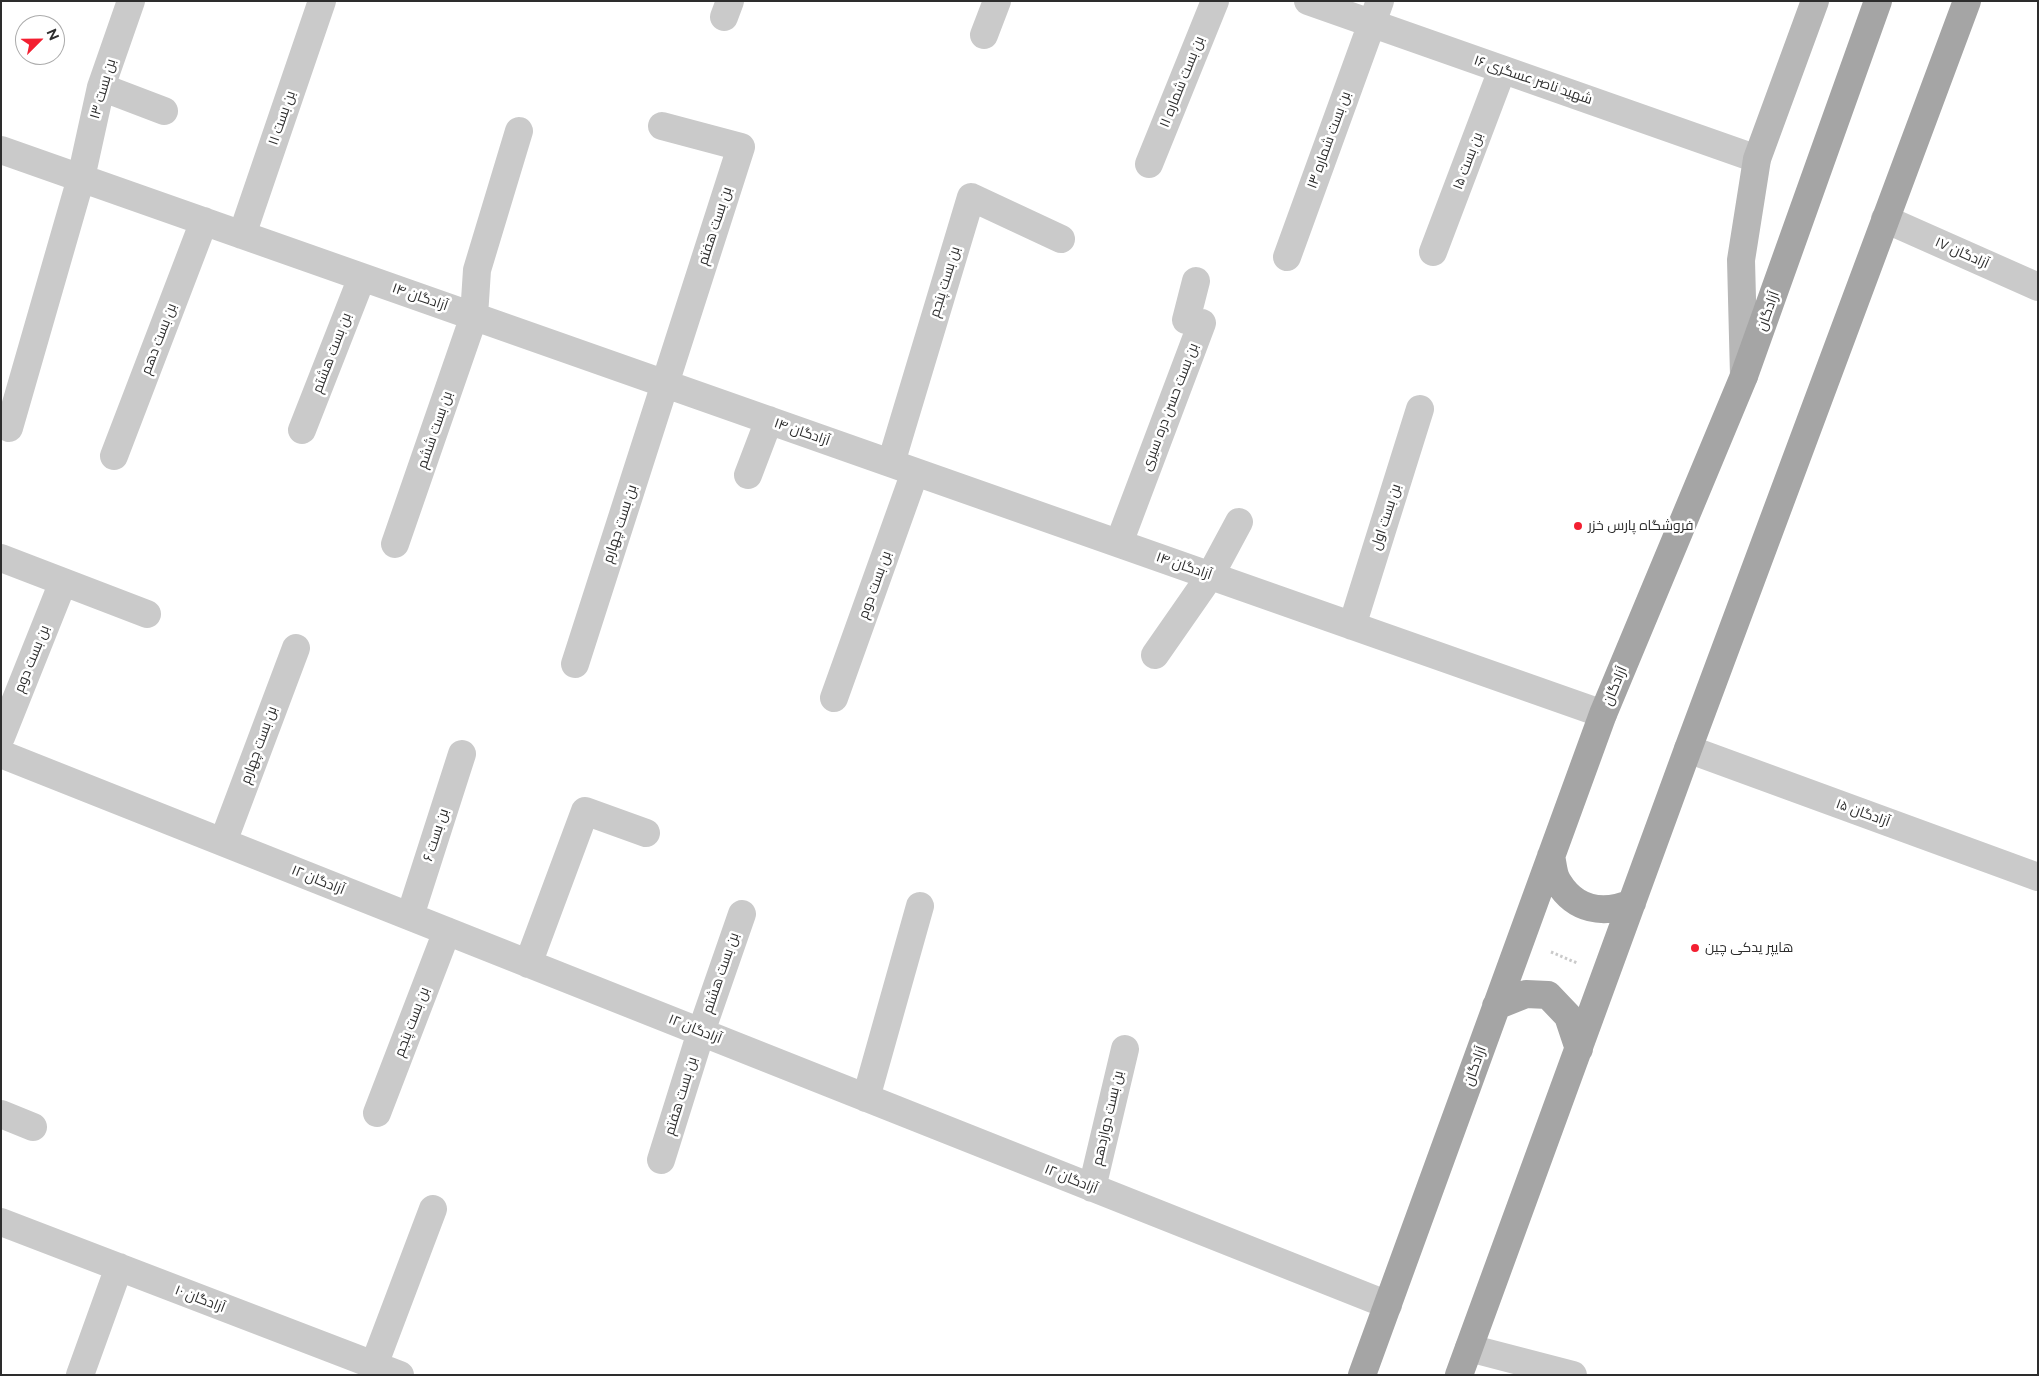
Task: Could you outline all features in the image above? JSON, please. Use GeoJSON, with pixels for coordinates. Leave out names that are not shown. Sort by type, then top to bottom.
{"type":"FeatureCollection","features":[{"type":"Feature","properties":{"kind":"main road"},"geometry":{"type":"LineString","coordinates":[[1744,376],[1741,260],[1757,159],[1815,1]]}},
{"type":"Feature","properties":{"kind":"main road","name":"آزادگان"},"geometry":{"type":"LineString","coordinates":[[1362,1375],[1603,714],[1744,376],[1878,1]]}},
{"type":"Feature","properties":{"kind":"main road"},"geometry":{"type":"LineString","coordinates":[[1459,1375],[1688,749],[1967,1]]}},
{"type":"Feature","properties":{"kind":"main road"},"geometry":{"type":"LineString","coordinates":[[1552,856],[1557,881],[1574,900],[1596,910],[1616,909],[1632,903]]}},
{"type":"Feature","properties":{"kind":"main road"},"geometry":{"type":"LineString","coordinates":[[1496,1006],[1526,994],[1548,995],[1568,1016],[1579,1049]]}},
{"type":"Feature","properties":{"kind":"street","name":"بن بست ۱۳"},"geometry":{"type":"LineString","coordinates":[[9,428],[81,178],[101,87],[131,1]]}},
{"type":"Feature","properties":{"kind":"street","name":"بن بست ۱۱"},"geometry":{"type":"LineString","coordinates":[[242,235],[322,1]]}},
{"type":"Feature","properties":{"kind":"street"},"geometry":{"type":"LineString","coordinates":[[984,35],[997,1]]}},
{"type":"Feature","properties":{"kind":"street","name":"بن بست شماره ۱۱"},"geometry":{"type":"LineString","coordinates":[[1149,164],[1216,1]]}},
{"type":"Feature","properties":{"kind":"street","name":"۱۶ شهید ناصر عسگری"},"geometry":{"type":"LineString","coordinates":[[1308,1],[1376,12],[1502,70],[1757,159]]}},
{"type":"Feature","properties":{"kind":"street","name":"بن بست شماره ۱۳"},"geometry":{"type":"LineString","coordinates":[[1287,257],[1376,12]]}},
{"type":"Feature","properties":{"kind":"street","name":"بن بست ۱۵"},"geometry":{"type":"LineString","coordinates":[[1433,252],[1502,70]]}},
{"type":"Feature","properties":{"kind":"street"},"geometry":{"type":"LineString","coordinates":[[101,87],[164,111]]}},
{"type":"Feature","properties":{"kind":"street","name":"بن بست هفتم"},"geometry":{"type":"LineString","coordinates":[[662,126],[741,147],[664,383]]}},
{"type":"Feature","properties":{"kind":"street","name":"بن بست ششم"},"geometry":{"type":"LineString","coordinates":[[396,544],[474,316],[477,270],[519,131]]}},
{"type":"Feature","properties":{"kind":"street","name":"۱۴ آزادگان"},"geometry":{"type":"LineString","coordinates":[[1,150],[1603,714]]}},
{"type":"Feature","properties":{"kind":"street","name":"بن بست پنجم"},"geometry":{"type":"LineString","coordinates":[[903,467],[971,197],[1061,239]]}},
{"type":"Feature","properties":{"kind":"street","name":"۱۷ آزادگان"},"geometry":{"type":"LineString","coordinates":[[1886,219],[2038,287]]}},
{"type":"Feature","properties":{"kind":"street","name":"بن بست دهم"},"geometry":{"type":"LineString","coordinates":[[114,456],[204,221]]}},
{"type":"Feature","properties":{"kind":"street","name":"بن بست هشتم"},"geometry":{"type":"LineString","coordinates":[[302,430],[362,277]]}},
{"type":"Feature","properties":{"kind":"street","name":"بن بست حسن دره سیری"},"geometry":{"type":"LineString","coordinates":[[1119,543],[1202,323],[1186,320],[1196,281]]}},
{"type":"Feature","properties":{"kind":"street","name":"بن بست چهارم"},"geometry":{"type":"LineString","coordinates":[[575,664],[664,383]]}},
{"type":"Feature","properties":{"kind":"street","name":"بن بست اول"},"geometry":{"type":"LineString","coordinates":[[1352,626],[1420,409]]}},
{"type":"Feature","properties":{"kind":"street"},"geometry":{"type":"LineString","coordinates":[[748,476],[769,420]]}},
{"type":"Feature","properties":{"kind":"street","name":"بن بست دوم"},"geometry":{"type":"LineString","coordinates":[[834,698],[903,467]]}},
{"type":"Feature","properties":{"kind":"street"},"geometry":{"type":"LineString","coordinates":[[1155,655],[1210,576],[1239,522]]}},
{"type":"Feature","properties":{"kind":"street"},"geometry":{"type":"LineString","coordinates":[[1,558],[147,614]]}},
{"type":"Feature","properties":{"kind":"street","name":"بن بست دوم"},"geometry":{"type":"LineString","coordinates":[[1,737],[63,582]]}},
{"type":"Feature","properties":{"kind":"street","name":"بن بست چهارم"},"geometry":{"type":"LineString","coordinates":[[223,842],[296,648]]}},
{"type":"Feature","properties":{"kind":"street","name":"۱۵ آزادگان"},"geometry":{"type":"LineString","coordinates":[[1688,749],[2038,877]]}},
{"type":"Feature","properties":{"kind":"street","name":"۱۲ آزادگان"},"geometry":{"type":"LineString","coordinates":[[1,754],[1388,1306]]}},
{"type":"Feature","properties":{"kind":"street","name":"بن بست ۶"},"geometry":{"type":"LineString","coordinates":[[410,916],[462,754]]}},
{"type":"Feature","properties":{"kind":"street"},"geometry":{"type":"LineString","coordinates":[[528,964],[576,809],[646,833]]}},
{"type":"Feature","properties":{"kind":"street"},"geometry":{"type":"LineString","coordinates":[[866,1098],[920,906]]}},
{"type":"Feature","properties":{"kind":"street","name":"بن بست هشتم"},"geometry":{"type":"LineString","coordinates":[[701,1032],[742,914]]}},
{"type":"Feature","properties":{"kind":"street","name":"بن بست پنجم"},"geometry":{"type":"LineString","coordinates":[[377,1113],[447,932]]}},
{"type":"Feature","properties":{"kind":"street","name":"بن بست هفتم"},"geometry":{"type":"LineString","coordinates":[[661,1160],[701,1032]]}},
{"type":"Feature","properties":{"kind":"street","name":"بن بست دوازدهم"},"geometry":{"type":"LineString","coordinates":[[1092,1188],[1125,1049]]}},
{"type":"Feature","properties":{"kind":"street"},"geometry":{"type":"LineString","coordinates":[[1,1114],[33,1126]]}},
{"type":"Feature","properties":{"kind":"street"},"geometry":{"type":"LineString","coordinates":[[374,1365],[433,1209]]}},
{"type":"Feature","properties":{"kind":"street","name":"۱۰ آزادگان"},"geometry":{"type":"LineString","coordinates":[[1,1222],[400,1375]]}},
{"type":"Feature","properties":{"kind":"street"},"geometry":{"type":"LineString","coordinates":[[80,1375],[119,1267]]}},
{"type":"Feature","properties":{"kind":"street"},"geometry":{"type":"LineString","coordinates":[[1469,1348],[1573,1375]]}},
{"type":"Feature","properties":{"kind":"path"},"geometry":{"type":"LineString","coordinates":[[1521,940],[1606,974]]}},
{"type":"Feature","properties":{"kind":"place","name":"فروشگاه پارس خزر"},"geometry":{"type":"Point","coordinates":[1578,526]}},
{"type":"Feature","properties":{"kind":"place","name":"هایپر یدکی چین"},"geometry":{"type":"Point","coordinates":[1695,948]}}]}
